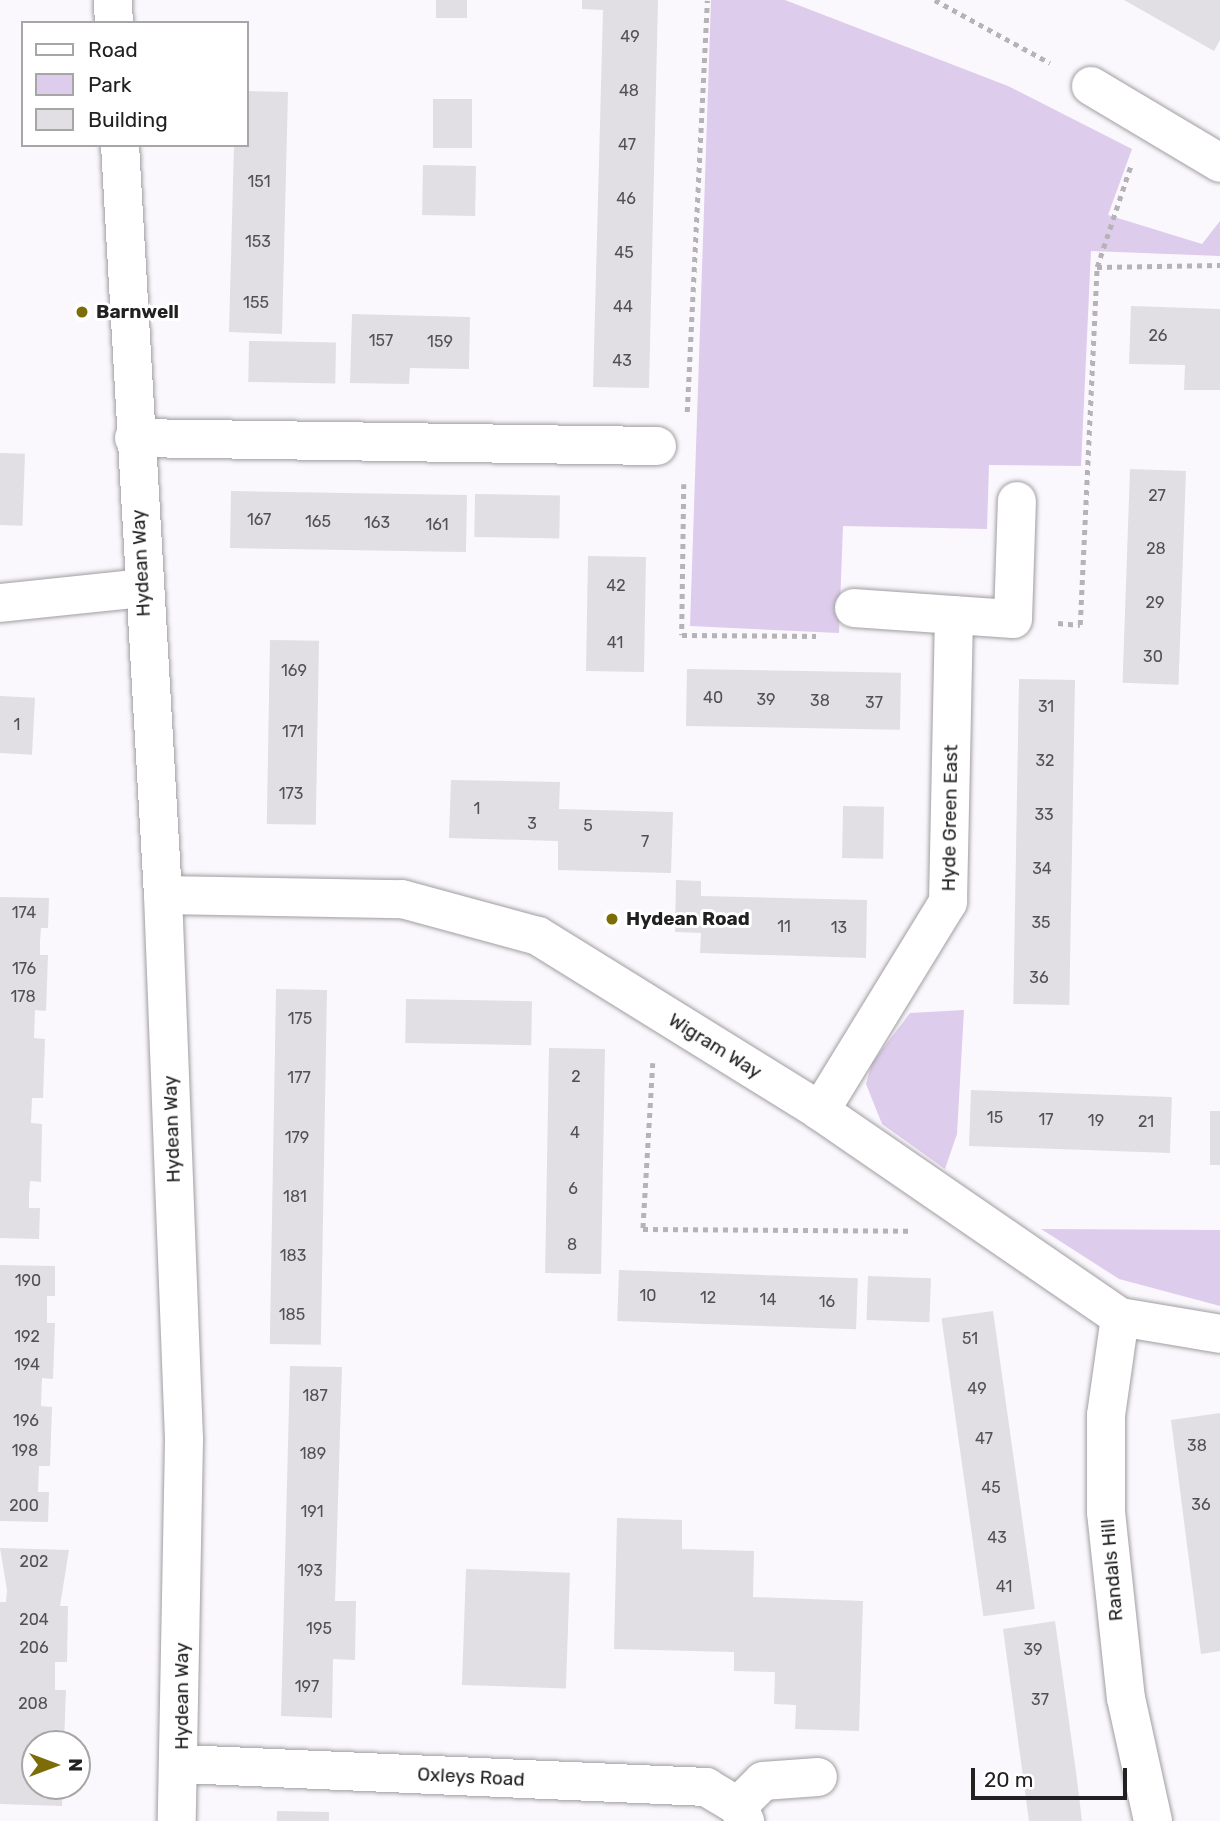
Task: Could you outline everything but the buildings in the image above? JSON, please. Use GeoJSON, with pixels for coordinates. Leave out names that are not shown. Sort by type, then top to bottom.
{"type":"FeatureCollection","features":[{"type":"Feature","properties":{"kind":"street"},"geometry":{"type":"LineString","coordinates":[[113,0],[114,21]]}},
{"type":"Feature","properties":{"kind":"street"},"geometry":{"type":"LineString","coordinates":[[1091,86],[1220,163]]}},
{"type":"Feature","properties":{"kind":"street","name":"Hydean Way"},"geometry":{"type":"LineString","coordinates":[[120,147],[142,588],[163,895],[184,1440],[182,1764],[177,1821]]}},
{"type":"Feature","properties":{"kind":"street"},"geometry":{"type":"LineString","coordinates":[[134,438],[671,446]]}},
{"type":"Feature","properties":{"kind":"street"},"geometry":{"type":"LineString","coordinates":[[854,608],[1013,619],[1017,501]]}},
{"type":"Feature","properties":{"kind":"street"},"geometry":{"type":"LineString","coordinates":[[0,603],[142,588]]}},
{"type":"Feature","properties":{"kind":"street","name":"Hyde Green East"},"geometry":{"type":"LineString","coordinates":[[820,1111],[948,902],[954,615]]}},
{"type":"Feature","properties":{"kind":"street","name":"Wigram Way"},"geometry":{"type":"LineString","coordinates":[[163,895],[402,899],[538,936],[820,1111],[1120,1317],[1220,1334]]}},
{"type":"Feature","properties":{"kind":"street","name":"Randals Hill"},"geometry":{"type":"LineString","coordinates":[[1120,1317],[1106,1415],[1107,1512],[1126,1698],[1153,1821]]}},
{"type":"Feature","properties":{"kind":"street","name":"Oxleys Road"},"geometry":{"type":"LineString","coordinates":[[182,1764],[706,1787],[741,1813]]}},
{"type":"Feature","properties":{"kind":"street"},"geometry":{"type":"LineString","coordinates":[[741,1813],[763,1781],[818,1777]]}},
{"type":"Feature","properties":{"kind":"path"},"geometry":{"type":"LineString","coordinates":[[707,0],[671,446],[682,635],[855,637],[854,608]]}},
{"type":"Feature","properties":{"kind":"path"},"geometry":{"type":"LineString","coordinates":[[935,0],[1091,86]]}},
{"type":"Feature","properties":{"kind":"path"},"geometry":{"type":"LineString","coordinates":[[1013,619],[1080,625],[1097,267],[1146,119]]}},
{"type":"Feature","properties":{"kind":"path"},"geometry":{"type":"LineString","coordinates":[[1097,267],[1220,265]]}},
{"type":"Feature","properties":{"kind":"path"},"geometry":{"type":"LineString","coordinates":[[656,1009],[643,1229],[916,1231]]}},
{"type":"Feature","properties":{"kind":"green space"},"geometry":{"type":"Polygon","coordinates":[[[711,0],[785,0],[1008,86],[1132,149],[1108,215],[1202,244],[1220,221],[1220,256],[1091,251],[1081,466],[989,465],[987,529],[843,526],[839,633],[690,626],[711,0]]]}},
{"type":"Feature","properties":{"kind":"green space"},"geometry":{"type":"Polygon","coordinates":[[[964,1010],[957,1134],[945,1169],[882,1124],[866,1084],[872,1063],[910,1013],[964,1010]]]}},
{"type":"Feature","properties":{"kind":"green space"},"geometry":{"type":"Polygon","coordinates":[[[1041,1229],[1220,1230],[1220,1306],[1119,1279],[1041,1229]]]}},
{"type":"Feature","properties":{"kind":"place","name":"Barnwell"},"geometry":{"type":"Point","coordinates":[82,312]}},
{"type":"Feature","properties":{"kind":"place","name":"Hydean Road"},"geometry":{"type":"Point","coordinates":[612,919]}}]}
